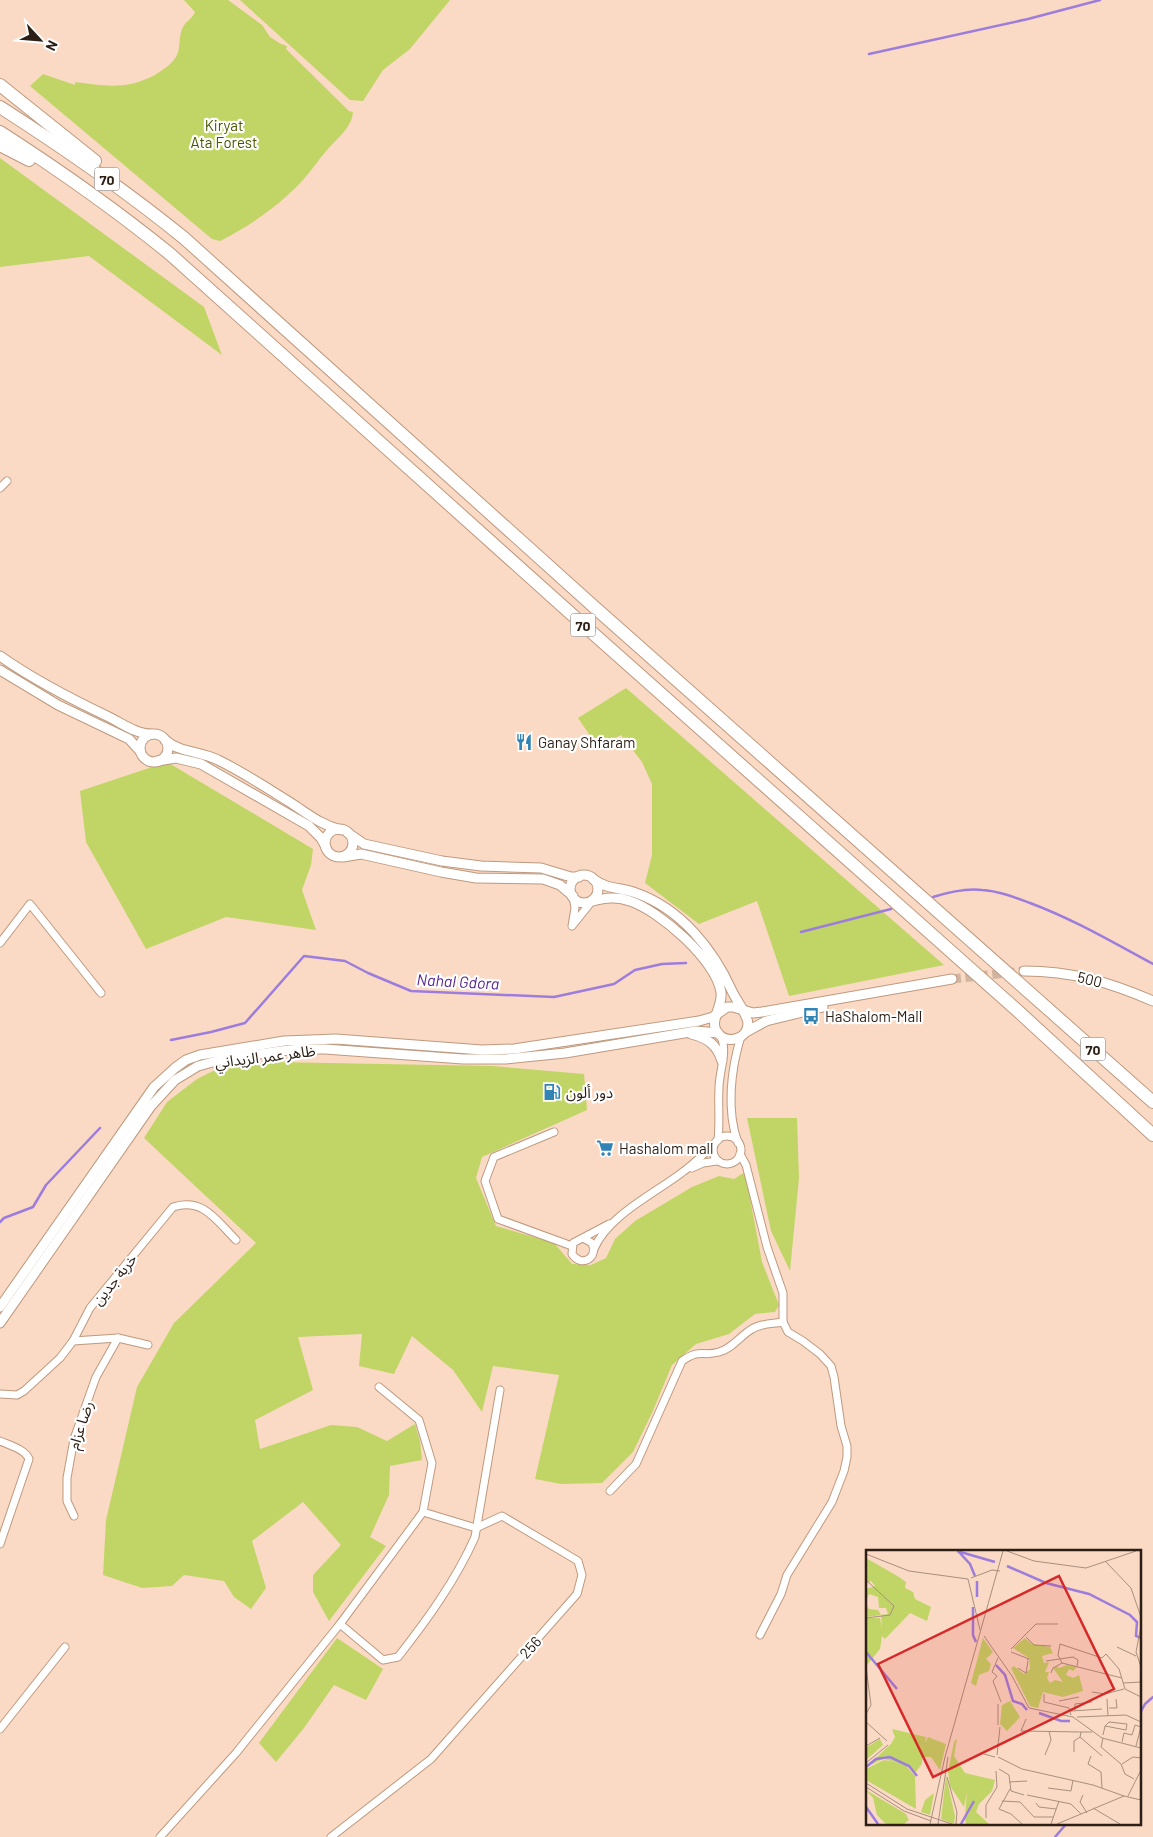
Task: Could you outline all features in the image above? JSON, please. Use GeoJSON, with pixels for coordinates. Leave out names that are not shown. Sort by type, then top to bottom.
{"type":"FeatureCollection","features":[{"type":"Feature","properties":{"kind":"highway"},"geometry":{"type":"LineString","coordinates":[[0,86],[102,166],[208,259]]}},
{"type":"Feature","properties":{"kind":"highway","name":"70"},"geometry":{"type":"LineString","coordinates":[[0,107],[121,188],[208,259],[599,611],[1153,1102]]}},
{"type":"Feature","properties":{"kind":"highway","name":"70"},"geometry":{"type":"LineString","coordinates":[[0,132],[66,175],[138,228],[188,270],[1019,1012],[1153,1135]]}},
{"type":"Feature","properties":{"kind":"highway"},"geometry":{"type":"LineString","coordinates":[[0,144],[44,168],[138,228]]}},
{"type":"Feature","properties":{"kind":"main road"},"geometry":{"type":"LineString","coordinates":[[0,656],[80,704],[139,733],[160,735],[179,749],[200,753],[218,760],[320,823],[344,832],[364,844],[442,861],[481,866],[541,868],[571,877],[587,876],[606,887],[636,893],[652,900],[692,930],[702,940],[718,963],[741,1010],[745,1013],[748,1023],[743,1034]]}},
{"type":"Feature","properties":{"kind":"main road"},"geometry":{"type":"LineString","coordinates":[[0,670],[58,705],[129,739],[144,758],[148,760],[157,761],[176,758],[201,764],[309,826],[321,838],[330,854],[334,856],[343,857],[362,854],[476,878],[543,879],[560,884],[579,902],[584,903],[609,898],[630,901],[663,920],[684,937],[708,965],[718,982],[721,993],[715,1023],[719,1035],[730,1040],[766,1021],[889,990]]}},
{"type":"Feature","properties":{"kind":"main road"},"geometry":{"type":"LineString","coordinates":[[140,751],[142,740],[145,736],[152,734]]}},
{"type":"Feature","properties":{"kind":"main road"},"geometry":{"type":"LineString","coordinates":[[157,761],[162,759],[167,751],[165,740]]}},
{"type":"Feature","properties":{"kind":"main road"},"geometry":{"type":"LineString","coordinates":[[326,847],[326,840],[330,832],[344,832],[352,840],[352,847],[343,857]]}},
{"type":"Feature","properties":{"kind":"main road"},"geometry":{"type":"LineString","coordinates":[[572,896],[571,886],[579,877]]}},
{"type":"Feature","properties":{"kind":"main road"},"geometry":{"type":"LineString","coordinates":[[592,901],[596,897],[598,889],[593,879]]}},
{"type":"Feature","properties":{"kind":"main road","name":"500"},"geometry":{"type":"LineString","coordinates":[[1024,971],[1040,971],[1087,977],[1125,989],[1153,1001]]}},
{"type":"Feature","properties":{"kind":"main road"},"geometry":{"type":"LineString","coordinates":[[718,1013],[727,1007],[753,1013],[762,1012],[952,979]]}},
{"type":"Feature","properties":{"kind":"main road","name":"ظاهر عمر الزيداني"},"geometry":{"type":"LineString","coordinates":[[0,1307],[144,1099],[164,1077],[186,1060],[213,1052],[300,1039],[356,1040],[482,1050],[514,1049],[699,1021],[718,1013]]}},
{"type":"Feature","properties":{"kind":"main road","name":"ظاهر عمر الزيداني"},"geometry":{"type":"LineString","coordinates":[[0,1324],[151,1106],[175,1080],[198,1066],[224,1059],[312,1048],[464,1059],[506,1060],[565,1053],[686,1033],[704,1031],[719,1035]]}},
{"type":"Feature","properties":{"kind":"main road"},"geometry":{"type":"LineString","coordinates":[[686,1033],[710,1041],[719,1052],[722,1061]]}},
{"type":"Feature","properties":{"kind":"street"},"geometry":{"type":"LineString","coordinates":[[0,488],[7,480]]}},
{"type":"Feature","properties":{"kind":"street"},"geometry":{"type":"LineString","coordinates":[[572,896],[575,908],[572,926],[592,901]]}},
{"type":"Feature","properties":{"kind":"street"},"geometry":{"type":"LineString","coordinates":[[0,943],[30,904],[101,993]]}},
{"type":"Feature","properties":{"kind":"street"},"geometry":{"type":"LineString","coordinates":[[743,1034],[735,1059],[731,1096],[733,1125],[740,1154],[746,1165],[767,1247],[783,1292],[783,1322],[788,1332],[820,1354],[831,1366],[847,1457],[839,1486],[832,1502],[787,1575],[760,1635]]}},
{"type":"Feature","properties":{"kind":"street"},"geometry":{"type":"LineString","coordinates":[[717,1161],[713,1154],[717,1141],[723,1045],[719,1035]]}},
{"type":"Feature","properties":{"kind":"street"},"geometry":{"type":"LineString","coordinates":[[554,1132],[494,1156],[485,1181],[498,1219],[572,1246]]}},
{"type":"Feature","properties":{"kind":"street"},"geometry":{"type":"LineString","coordinates":[[614,1222],[599,1240],[592,1257],[585,1261],[577,1260],[572,1254],[572,1246],[576,1240],[614,1222],[684,1171],[717,1141],[729,1137],[738,1143]]}},
{"type":"Feature","properties":{"kind":"street"},"geometry":{"type":"LineString","coordinates":[[684,1171],[703,1163],[717,1161],[730,1164],[740,1154]]}},
{"type":"Feature","properties":{"kind":"street","name":"خربة جدين"},"geometry":{"type":"LineString","coordinates":[[0,1394],[17,1395],[24,1391],[60,1358],[73,1341],[90,1308],[173,1207],[184,1203],[197,1205],[210,1214],[236,1240]]}},
{"type":"Feature","properties":{"kind":"street"},"geometry":{"type":"LineString","coordinates":[[583,1238],[592,1243],[594,1249]]}},
{"type":"Feature","properties":{"kind":"street"},"geometry":{"type":"LineString","coordinates":[[610,1490],[636,1464],[682,1361],[693,1353],[720,1352],[754,1327],[783,1322]]}},
{"type":"Feature","properties":{"kind":"street"},"geometry":{"type":"LineString","coordinates":[[73,1341],[118,1338],[148,1345]]}},
{"type":"Feature","properties":{"kind":"street","name":"رضا عزام"},"geometry":{"type":"LineString","coordinates":[[74,1516],[66,1501],[66,1478],[74,1439],[96,1377],[118,1338]]}},
{"type":"Feature","properties":{"kind":"street"},"geometry":{"type":"LineString","coordinates":[[160,1837],[236,1753],[340,1624],[423,1512],[432,1463],[419,1420],[379,1387]]}},
{"type":"Feature","properties":{"kind":"street"},"geometry":{"type":"LineString","coordinates":[[340,1624],[383,1660],[398,1657],[424,1624],[466,1557],[474,1537],[500,1390]]}},
{"type":"Feature","properties":{"kind":"street"},"geometry":{"type":"LineString","coordinates":[[0,1441],[22,1451],[29,1459],[0,1544]]}},
{"type":"Feature","properties":{"kind":"street"},"geometry":{"type":"LineString","coordinates":[[423,1512],[476,1528]]}},
{"type":"Feature","properties":{"kind":"street","name":"256"},"geometry":{"type":"LineString","coordinates":[[331,1837],[431,1759],[577,1594],[582,1575],[578,1561],[502,1516],[476,1528]]}},
{"type":"Feature","properties":{"kind":"street"},"geometry":{"type":"LineString","coordinates":[[0,1729],[65,1647]]}},
{"type":"Feature","properties":{"kind":"green space","name":"Kiryat Ata Forest"},"geometry":{"type":"Polygon","coordinates":[[[184,0],[228,0],[262,25],[270,37],[287,46],[286,49],[349,111],[353,112],[350,123],[294,189],[264,214],[220,241],[212,239],[30,86],[43,74],[75,85],[75,82],[116,86],[135,83],[155,75],[169,65],[176,57],[181,31],[195,12],[184,0]]]}},
{"type":"Feature","properties":{"kind":"green space"},"geometry":{"type":"Polygon","coordinates":[[[240,0],[450,0],[410,49],[383,70],[363,101],[350,100],[240,0]]]}},
{"type":"Feature","properties":{"kind":"green space"},"geometry":{"type":"Polygon","coordinates":[[[0,158],[204,307],[222,355],[89,256],[0,267],[0,158]]]}},
{"type":"Feature","properties":{"kind":"green space"},"geometry":{"type":"Polygon","coordinates":[[[626,688],[944,965],[789,996],[757,901],[699,924],[645,883],[652,855],[652,784],[642,762],[621,735],[598,747],[578,718],[626,688]]]}},
{"type":"Feature","properties":{"kind":"green space"},"geometry":{"type":"Polygon","coordinates":[[[167,762],[313,849],[311,865],[302,890],[316,930],[226,917],[146,949],[86,842],[80,791],[167,762]]]}},
{"type":"Feature","properties":{"kind":"green space"},"geometry":{"type":"Polygon","coordinates":[[[273,1062],[492,1066],[584,1074],[587,1110],[482,1157],[476,1178],[496,1226],[554,1243],[572,1264],[591,1265],[606,1258],[615,1239],[635,1221],[692,1187],[719,1176],[734,1179],[745,1172],[762,1262],[779,1305],[775,1312],[755,1314],[729,1334],[696,1344],[672,1365],[633,1452],[602,1483],[561,1484],[535,1479],[559,1375],[493,1366],[482,1412],[453,1370],[412,1336],[394,1374],[359,1366],[362,1334],[298,1337],[313,1390],[255,1420],[260,1449],[331,1425],[357,1427],[387,1441],[415,1424],[420,1441],[422,1460],[390,1466],[389,1495],[370,1537],[386,1546],[329,1621],[313,1592],[313,1575],[341,1545],[303,1502],[252,1541],[266,1588],[251,1609],[234,1597],[224,1581],[184,1575],[172,1586],[142,1588],[103,1575],[106,1520],[137,1387],[174,1323],[256,1243],[144,1138],[167,1102],[197,1079],[223,1066],[273,1062]]]}},
{"type":"Feature","properties":{"kind":"green space"},"geometry":{"type":"Polygon","coordinates":[[[747,1118],[797,1118],[799,1178],[790,1271],[771,1231],[747,1118]]]}},
{"type":"Feature","properties":{"kind":"green space"},"geometry":{"type":"Polygon","coordinates":[[[337,1638],[383,1669],[366,1700],[334,1685],[304,1728],[276,1762],[259,1743],[337,1638]]]}},
{"type":"Feature","properties":{"kind":"waterway"},"geometry":{"type":"LineString","coordinates":[[869,54],[1028,19],[1100,0]]}},
{"type":"Feature","properties":{"kind":"waterway"},"geometry":{"type":"LineString","coordinates":[[933,897],[969,890],[988,891],[1006,895],[1062,916],[1153,964]]}},
{"type":"Feature","properties":{"kind":"waterway"},"geometry":{"type":"LineString","coordinates":[[801,932],[891,909]]}},
{"type":"Feature","properties":{"kind":"waterway","name":"Nahal Gdora"},"geometry":{"type":"LineString","coordinates":[[171,1040],[245,1023],[304,956],[345,961],[411,991],[554,997],[614,984],[635,970],[662,964],[686,963]]}},
{"type":"Feature","properties":{"kind":"waterway","name":"Nahal Gdora"},"geometry":{"type":"LineString","coordinates":[[0,1222],[4,1218],[33,1207],[46,1185],[100,1128]]}},
{"type":"Feature","properties":{"kind":"waterway"},"geometry":{"type":"LineString","coordinates":[[1140,1713],[1145,1704],[1153,1697]]}},
{"type":"Feature","properties":{"kind":"waterway"},"geometry":{"type":"LineString","coordinates":[[1055,1837],[1066,1824]]}},
{"type":"Feature","properties":{"kind":"tunnel"},"geometry":{"type":"LineString","coordinates":[[952,979],[1024,971]]}},
{"type":"Feature","properties":{"kind":"place","name":"Ganay Shfaram"},"geometry":{"type":"Point","coordinates":[524,742]}},
{"type":"Feature","properties":{"kind":"place","name":"HaShalom-Mall"},"geometry":{"type":"Point","coordinates":[811,1016]}},
{"type":"Feature","properties":{"kind":"place","name":"دور ألون"},"geometry":{"type":"Point","coordinates":[552,1092]}},
{"type":"Feature","properties":{"kind":"place","name":"Hashalom mall"},"geometry":{"type":"Point","coordinates":[605,1148]}}]}
